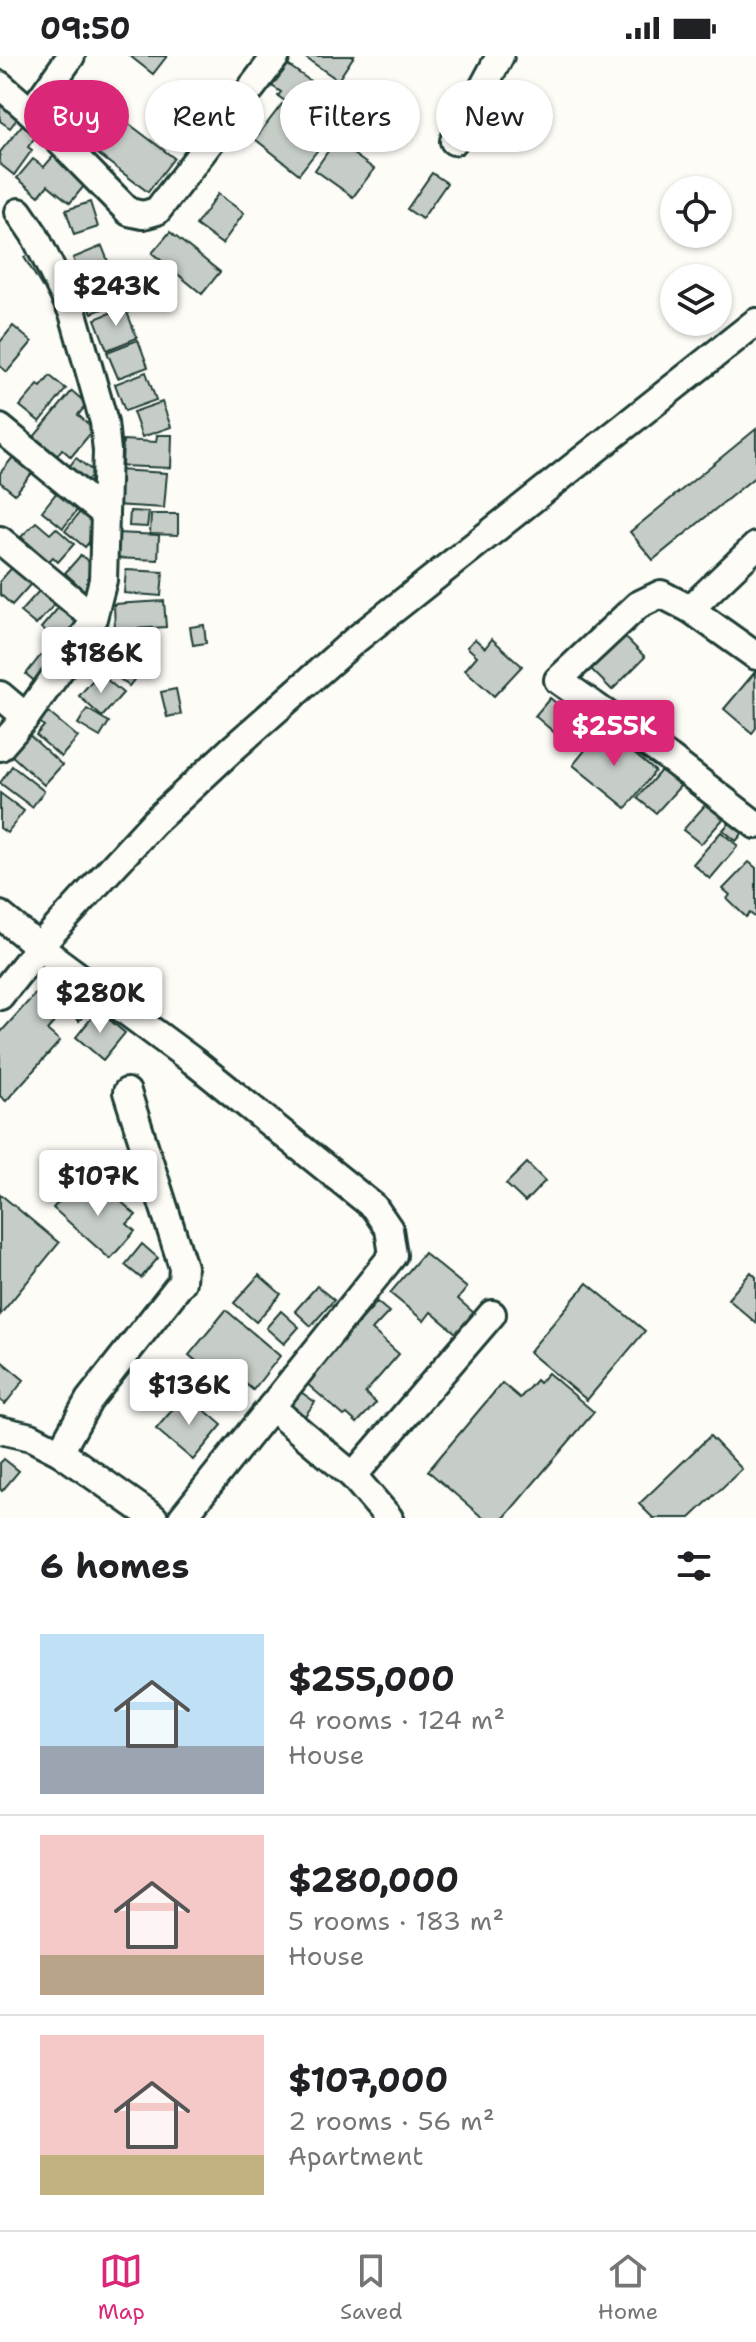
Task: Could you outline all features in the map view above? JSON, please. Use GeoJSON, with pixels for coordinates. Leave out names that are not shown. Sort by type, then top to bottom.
{"type":"FeatureCollection","features":[{"type":"Feature","properties":{"kind":"street"},"geometry":{"type":"LineString","coordinates":[[54,80],[71,56]]}},
{"type":"Feature","properties":{"kind":"street"},"geometry":{"type":"LineString","coordinates":[[70,152],[129,212],[143,215],[157,211],[276,56]]}},
{"type":"Feature","properties":{"kind":"street"},"geometry":{"type":"LineString","coordinates":[[487,80],[500,56]]}},
{"type":"Feature","properties":{"kind":"street"},"geometry":{"type":"LineString","coordinates":[[0,85],[24,106]]}},
{"type":"Feature","properties":{"kind":"street"},"geometry":{"type":"LineString","coordinates":[[0,747],[82,641],[93,617],[103,580],[107,451],[104,422],[73,313],[19,212]]}},
{"type":"Feature","properties":{"kind":"street"},"geometry":{"type":"LineString","coordinates":[[0,996],[39,947],[154,822],[354,641],[756,322]]}},
{"type":"Feature","properties":{"kind":"street"},"geometry":{"type":"LineString","coordinates":[[0,428],[105,514]]}},
{"type":"Feature","properties":{"kind":"street"},"geometry":{"type":"LineString","coordinates":[[0,540],[93,617]]}},
{"type":"Feature","properties":{"kind":"street"},"geometry":{"type":"LineString","coordinates":[[690,609],[756,546]]}},
{"type":"Feature","properties":{"kind":"street"},"geometry":{"type":"LineString","coordinates":[[755,653],[690,609],[661,594],[638,605],[558,680],[669,758],[756,825]]}},
{"type":"Feature","properties":{"kind":"street"},"geometry":{"type":"LineString","coordinates":[[0,695],[26,717]]}},
{"type":"Feature","properties":{"kind":"street"},"geometry":{"type":"LineString","coordinates":[[0,915],[193,1061],[374,1207],[389,1229],[393,1255],[182,1518]]}},
{"type":"Feature","properties":{"kind":"street"},"geometry":{"type":"LineString","coordinates":[[60,1452],[89,1400],[182,1282],[183,1267],[127,1092]]}},
{"type":"Feature","properties":{"kind":"street"},"geometry":{"type":"LineString","coordinates":[[353,1476],[492,1314]]}},
{"type":"Feature","properties":{"kind":"street"},"geometry":{"type":"LineString","coordinates":[[271,1407],[353,1476],[389,1518]]}},
{"type":"Feature","properties":{"kind":"street"},"geometry":{"type":"LineString","coordinates":[[0,1430],[31,1437],[60,1452],[154,1518]]}},
{"type":"Feature","properties":{"kind":"building"},"geometry":{"type":"Polygon","coordinates":[[[130,56],[167,56],[153,74],[130,56]]]}},
{"type":"Feature","properties":{"kind":"building"},"geometry":{"type":"Polygon","coordinates":[[[303,56],[354,56],[338,80],[303,56]]]}},
{"type":"Feature","properties":{"kind":"building"},"geometry":{"type":"Polygon","coordinates":[[[288,65],[309,80],[280,80],[280,91],[272,86],[288,65]]]}},
{"type":"Feature","properties":{"kind":"building"},"geometry":{"type":"Polygon","coordinates":[[[0,101],[20,115],[10,128],[0,121],[0,101]]]}},
{"type":"Feature","properties":{"kind":"building"},"geometry":{"type":"Polygon","coordinates":[[[280,107],[280,152],[316,152],[299,174],[264,146],[264,127],[280,107]]]}},
{"type":"Feature","properties":{"kind":"building"},"geometry":{"type":"Polygon","coordinates":[[[24,122],[24,152],[31,152],[14,175],[0,164],[0,152],[24,122]]]}},
{"type":"Feature","properties":{"kind":"building"},"geometry":{"type":"Polygon","coordinates":[[[129,124],[145,136],[145,152],[166,152],[174,158],[148,192],[95,152],[129,152],[129,124]]]}},
{"type":"Feature","properties":{"kind":"building"},"geometry":{"type":"Polygon","coordinates":[[[327,152],[350,152],[374,169],[353,197],[315,170],[327,152]]]}},
{"type":"Feature","properties":{"kind":"building"},"geometry":{"type":"Polygon","coordinates":[[[56,153],[89,180],[70,203],[48,185],[39,196],[17,178],[33,159],[44,167],[56,153]]]}},
{"type":"Feature","properties":{"kind":"building"},"geometry":{"type":"Polygon","coordinates":[[[432,173],[447,183],[422,219],[407,209],[432,173]]]}},
{"type":"Feature","properties":{"kind":"building"},"geometry":{"type":"Polygon","coordinates":[[[218,194],[244,213],[222,244],[196,225],[218,194]]]}},
{"type":"Feature","properties":{"kind":"building"},"geometry":{"type":"Polygon","coordinates":[[[90,202],[98,227],[74,235],[66,210],[90,202]]]}},
{"type":"Feature","properties":{"kind":"building"},"geometry":{"type":"Polygon","coordinates":[[[170,232],[220,272],[202,294],[152,253],[170,232]]]}},
{"type":"Feature","properties":{"kind":"building"},"geometry":{"type":"Polygon","coordinates":[[[102,246],[113,274],[84,286],[73,258],[102,246]]]}},
{"type":"Feature","properties":{"kind":"building"},"geometry":{"type":"Polygon","coordinates":[[[36,250],[54,280],[42,287],[24,257],[36,250]]]}},
{"type":"Feature","properties":{"kind":"building"},"geometry":{"type":"Polygon","coordinates":[[[112,279],[121,302],[92,313],[83,290],[112,279]]]}},
{"type":"Feature","properties":{"kind":"building"},"geometry":{"type":"Polygon","coordinates":[[[125,307],[137,338],[107,350],[95,319],[125,307]]]}},
{"type":"Feature","properties":{"kind":"building"},"geometry":{"type":"Polygon","coordinates":[[[13,326],[32,342],[7,372],[0,366],[0,342],[13,326]]]}},
{"type":"Feature","properties":{"kind":"building"},"geometry":{"type":"Polygon","coordinates":[[[138,340],[148,367],[118,378],[107,352],[138,340]]]}},
{"type":"Feature","properties":{"kind":"building"},"geometry":{"type":"Polygon","coordinates":[[[146,372],[156,400],[125,411],[115,384],[146,372]]]}},
{"type":"Feature","properties":{"kind":"building"},"geometry":{"type":"Polygon","coordinates":[[[50,376],[66,389],[40,422],[20,406],[50,376]]]}},
{"type":"Feature","properties":{"kind":"building"},"geometry":{"type":"Polygon","coordinates":[[[72,391],[87,404],[78,415],[94,429],[71,457],[62,449],[56,457],[33,438],[72,391]]]}},
{"type":"Feature","properties":{"kind":"building"},"geometry":{"type":"Polygon","coordinates":[[[162,402],[171,427],[142,437],[133,412],[162,402]]]}},
{"type":"Feature","properties":{"kind":"building"},"geometry":{"type":"Polygon","coordinates":[[[756,429],[756,476],[653,560],[630,532],[756,429]]]}},
{"type":"Feature","properties":{"kind":"building"},"geometry":{"type":"Polygon","coordinates":[[[157,435],[172,435],[171,468],[122,466],[123,440],[156,442],[157,435]]]}},
{"type":"Feature","properties":{"kind":"building"},"geometry":{"type":"Polygon","coordinates":[[[18,451],[37,467],[15,494],[0,482],[0,473],[18,451]]]}},
{"type":"Feature","properties":{"kind":"building"},"geometry":{"type":"Polygon","coordinates":[[[76,458],[94,472],[86,482],[69,467],[76,458]]]}},
{"type":"Feature","properties":{"kind":"building"},"geometry":{"type":"Polygon","coordinates":[[[116,470],[167,473],[164,508],[114,505],[116,470]]]}},
{"type":"Feature","properties":{"kind":"building"},"geometry":{"type":"Polygon","coordinates":[[[61,487],[82,504],[63,528],[42,511],[61,487]]]}},
{"type":"Feature","properties":{"kind":"building"},"geometry":{"type":"Polygon","coordinates":[[[84,507],[105,524],[85,547],[65,531],[84,507]]]}},
{"type":"Feature","properties":{"kind":"building"},"geometry":{"type":"Polygon","coordinates":[[[130,511],[149,512],[147,527],[129,526],[130,511]]]}},
{"type":"Feature","properties":{"kind":"building"},"geometry":{"type":"Polygon","coordinates":[[[151,514],[178,514],[178,535],[150,534],[151,514]]]}},
{"type":"Feature","properties":{"kind":"building"},"geometry":{"type":"Polygon","coordinates":[[[36,522],[50,534],[56,528],[74,544],[58,562],[53,557],[49,561],[21,537],[36,522]]]}},
{"type":"Feature","properties":{"kind":"building"},"geometry":{"type":"Polygon","coordinates":[[[116,533],[159,535],[158,560],[115,558],[116,533]]]}},
{"type":"Feature","properties":{"kind":"building"},"geometry":{"type":"Polygon","coordinates":[[[81,555],[102,573],[86,592],[65,573],[81,555]]]}},
{"type":"Feature","properties":{"kind":"building"},"geometry":{"type":"Polygon","coordinates":[[[18,561],[37,577],[12,605],[0,594],[0,581],[18,561]]]}},
{"type":"Feature","properties":{"kind":"building"},"geometry":{"type":"Polygon","coordinates":[[[126,570],[163,572],[161,596],[124,593],[126,570]]]}},
{"type":"Feature","properties":{"kind":"building"},"geometry":{"type":"Polygon","coordinates":[[[39,591],[54,605],[36,625],[20,612],[39,591]]]}},
{"type":"Feature","properties":{"kind":"building"},"geometry":{"type":"Polygon","coordinates":[[[164,601],[166,627],[115,630],[114,604],[164,601]]]}},
{"type":"Feature","properties":{"kind":"building"},"geometry":{"type":"Polygon","coordinates":[[[59,607],[78,624],[60,644],[41,628],[59,607]]]}},
{"type":"Feature","properties":{"kind":"building"},"geometry":{"type":"Polygon","coordinates":[[[204,625],[206,643],[193,645],[190,627],[204,625]]]}},
{"type":"Feature","properties":{"kind":"building"},"geometry":{"type":"Polygon","coordinates":[[[131,631],[154,648],[141,664],[119,647],[131,631]]]}},
{"type":"Feature","properties":{"kind":"building"},"geometry":{"type":"Polygon","coordinates":[[[623,635],[645,657],[612,690],[590,668],[623,635]]]}},
{"type":"Feature","properties":{"kind":"building"},"geometry":{"type":"Polygon","coordinates":[[[475,639],[485,648],[492,639],[522,666],[494,696],[465,670],[477,656],[467,647],[475,639]]]}},
{"type":"Feature","properties":{"kind":"building"},"geometry":{"type":"Polygon","coordinates":[[[119,651],[142,670],[129,686],[105,667],[119,651]]]}},
{"type":"Feature","properties":{"kind":"building"},"geometry":{"type":"Polygon","coordinates":[[[41,655],[59,670],[44,689],[26,674],[41,655]]]}},
{"type":"Feature","properties":{"kind":"building"},"geometry":{"type":"Polygon","coordinates":[[[755,672],[756,728],[752,733],[724,709],[755,672]]]}},
{"type":"Feature","properties":{"kind":"building"},"geometry":{"type":"Polygon","coordinates":[[[99,673],[123,693],[102,717],[79,696],[99,673]]]}},
{"type":"Feature","properties":{"kind":"building"},"geometry":{"type":"Polygon","coordinates":[[[176,689],[181,714],[167,717],[161,692],[176,689]]]}},
{"type":"Feature","properties":{"kind":"building"},"geometry":{"type":"Polygon","coordinates":[[[550,698],[579,722],[563,740],[535,716],[550,698]]]}},
{"type":"Feature","properties":{"kind":"building"},"geometry":{"type":"Polygon","coordinates":[[[43,708],[78,737],[61,757],[36,735],[44,726],[35,718],[43,708]]]}},
{"type":"Feature","properties":{"kind":"building"},"geometry":{"type":"Polygon","coordinates":[[[87,709],[109,722],[100,737],[78,724],[87,709]]]}},
{"type":"Feature","properties":{"kind":"building"},"geometry":{"type":"Polygon","coordinates":[[[603,728],[655,771],[626,808],[573,765],[603,728]]]}},
{"type":"Feature","properties":{"kind":"building"},"geometry":{"type":"Polygon","coordinates":[[[27,733],[62,765],[44,785],[9,753],[27,733]]]}},
{"type":"Feature","properties":{"kind":"building"},"geometry":{"type":"Polygon","coordinates":[[[12,766],[44,791],[32,807],[0,783],[12,766]]]}},
{"type":"Feature","properties":{"kind":"building"},"geometry":{"type":"Polygon","coordinates":[[[663,768],[682,784],[656,813],[637,798],[663,768]]]}},
{"type":"Feature","properties":{"kind":"building"},"geometry":{"type":"Polygon","coordinates":[[[0,793],[24,811],[7,833],[0,828],[0,793]]]}},
{"type":"Feature","properties":{"kind":"building"},"geometry":{"type":"Polygon","coordinates":[[[707,803],[724,818],[701,844],[683,830],[707,803]]]}},
{"type":"Feature","properties":{"kind":"building"},"geometry":{"type":"Polygon","coordinates":[[[730,822],[743,833],[736,841],[723,830],[730,822]]]}},
{"type":"Feature","properties":{"kind":"building"},"geometry":{"type":"Polygon","coordinates":[[[721,832],[738,846],[710,879],[693,864],[721,832]]]}},
{"type":"Feature","properties":{"kind":"building"},"geometry":{"type":"Polygon","coordinates":[[[749,862],[756,868],[756,918],[750,913],[746,917],[727,899],[730,895],[723,889],[749,862]]]}},
{"type":"Feature","properties":{"kind":"building"},"geometry":{"type":"Polygon","coordinates":[[[53,974],[90,1008],[79,1021],[66,1009],[47,1030],[60,1041],[6,1101],[0,1096],[0,1033],[53,974]]]}},
{"type":"Feature","properties":{"kind":"building"},"geometry":{"type":"Polygon","coordinates":[[[98,1010],[125,1033],[103,1060],[76,1037],[98,1010]]]}},
{"type":"Feature","properties":{"kind":"building"},"geometry":{"type":"Polygon","coordinates":[[[527,1163],[545,1181],[525,1202],[506,1184],[527,1163]]]}},
{"type":"Feature","properties":{"kind":"building"},"geometry":{"type":"Polygon","coordinates":[[[75,1184],[92,1199],[104,1186],[136,1215],[127,1224],[135,1231],[110,1259],[53,1208],[75,1184]]]}},
{"type":"Feature","properties":{"kind":"building"},"geometry":{"type":"Polygon","coordinates":[[[0,1194],[59,1243],[0,1315],[0,1194]]]}},
{"type":"Feature","properties":{"kind":"building"},"geometry":{"type":"Polygon","coordinates":[[[142,1244],[158,1258],[141,1278],[125,1265],[142,1244]]]}},
{"type":"Feature","properties":{"kind":"building"},"geometry":{"type":"Polygon","coordinates":[[[424,1253],[467,1288],[458,1299],[474,1313],[456,1333],[431,1312],[424,1321],[390,1293],[424,1253]]]}},
{"type":"Feature","properties":{"kind":"building"},"geometry":{"type":"Polygon","coordinates":[[[751,1272],[756,1277],[756,1323],[728,1299],[751,1272]]]}},
{"type":"Feature","properties":{"kind":"building"},"geometry":{"type":"Polygon","coordinates":[[[259,1275],[281,1294],[256,1322],[234,1303],[259,1275]]]}},
{"type":"Feature","properties":{"kind":"building"},"geometry":{"type":"Polygon","coordinates":[[[587,1283],[645,1331],[587,1400],[529,1352],[587,1283]]]}},
{"type":"Feature","properties":{"kind":"building"},"geometry":{"type":"Polygon","coordinates":[[[317,1286],[334,1300],[311,1326],[295,1311],[317,1286]]]}},
{"type":"Feature","properties":{"kind":"building"},"geometry":{"type":"Polygon","coordinates":[[[377,1302],[389,1312],[372,1330],[399,1354],[365,1393],[376,1403],[357,1423],[347,1414],[344,1416],[306,1383],[377,1302]]]}},
{"type":"Feature","properties":{"kind":"building"},"geometry":{"type":"Polygon","coordinates":[[[226,1310],[280,1356],[253,1390],[223,1365],[214,1376],[189,1355],[226,1310]]]}},
{"type":"Feature","properties":{"kind":"building"},"geometry":{"type":"Polygon","coordinates":[[[281,1311],[299,1327],[284,1344],[266,1328],[281,1311]]]}},
{"type":"Feature","properties":{"kind":"building"},"geometry":{"type":"Polygon","coordinates":[[[0,1360],[24,1380],[5,1404],[0,1400],[0,1360]]]}},
{"type":"Feature","properties":{"kind":"building"},"geometry":{"type":"Polygon","coordinates":[[[548,1373],[594,1412],[504,1518],[483,1518],[428,1471],[502,1383],[520,1398],[536,1380],[539,1383],[548,1373]]]}},
{"type":"Feature","properties":{"kind":"building"},"geometry":{"type":"Polygon","coordinates":[[[298,1390],[315,1402],[299,1424],[283,1411],[298,1390]]]}},
{"type":"Feature","properties":{"kind":"building"},"geometry":{"type":"Polygon","coordinates":[[[186,1394],[222,1425],[193,1460],[156,1429],[186,1394]]]}},
{"type":"Feature","properties":{"kind":"building"},"geometry":{"type":"Polygon","coordinates":[[[710,1436],[742,1469],[690,1518],[653,1518],[639,1504],[710,1436]]]}},
{"type":"Feature","properties":{"kind":"building"},"geometry":{"type":"Polygon","coordinates":[[[4,1459],[19,1471],[2,1491],[0,1463],[4,1459]]]}}]}
